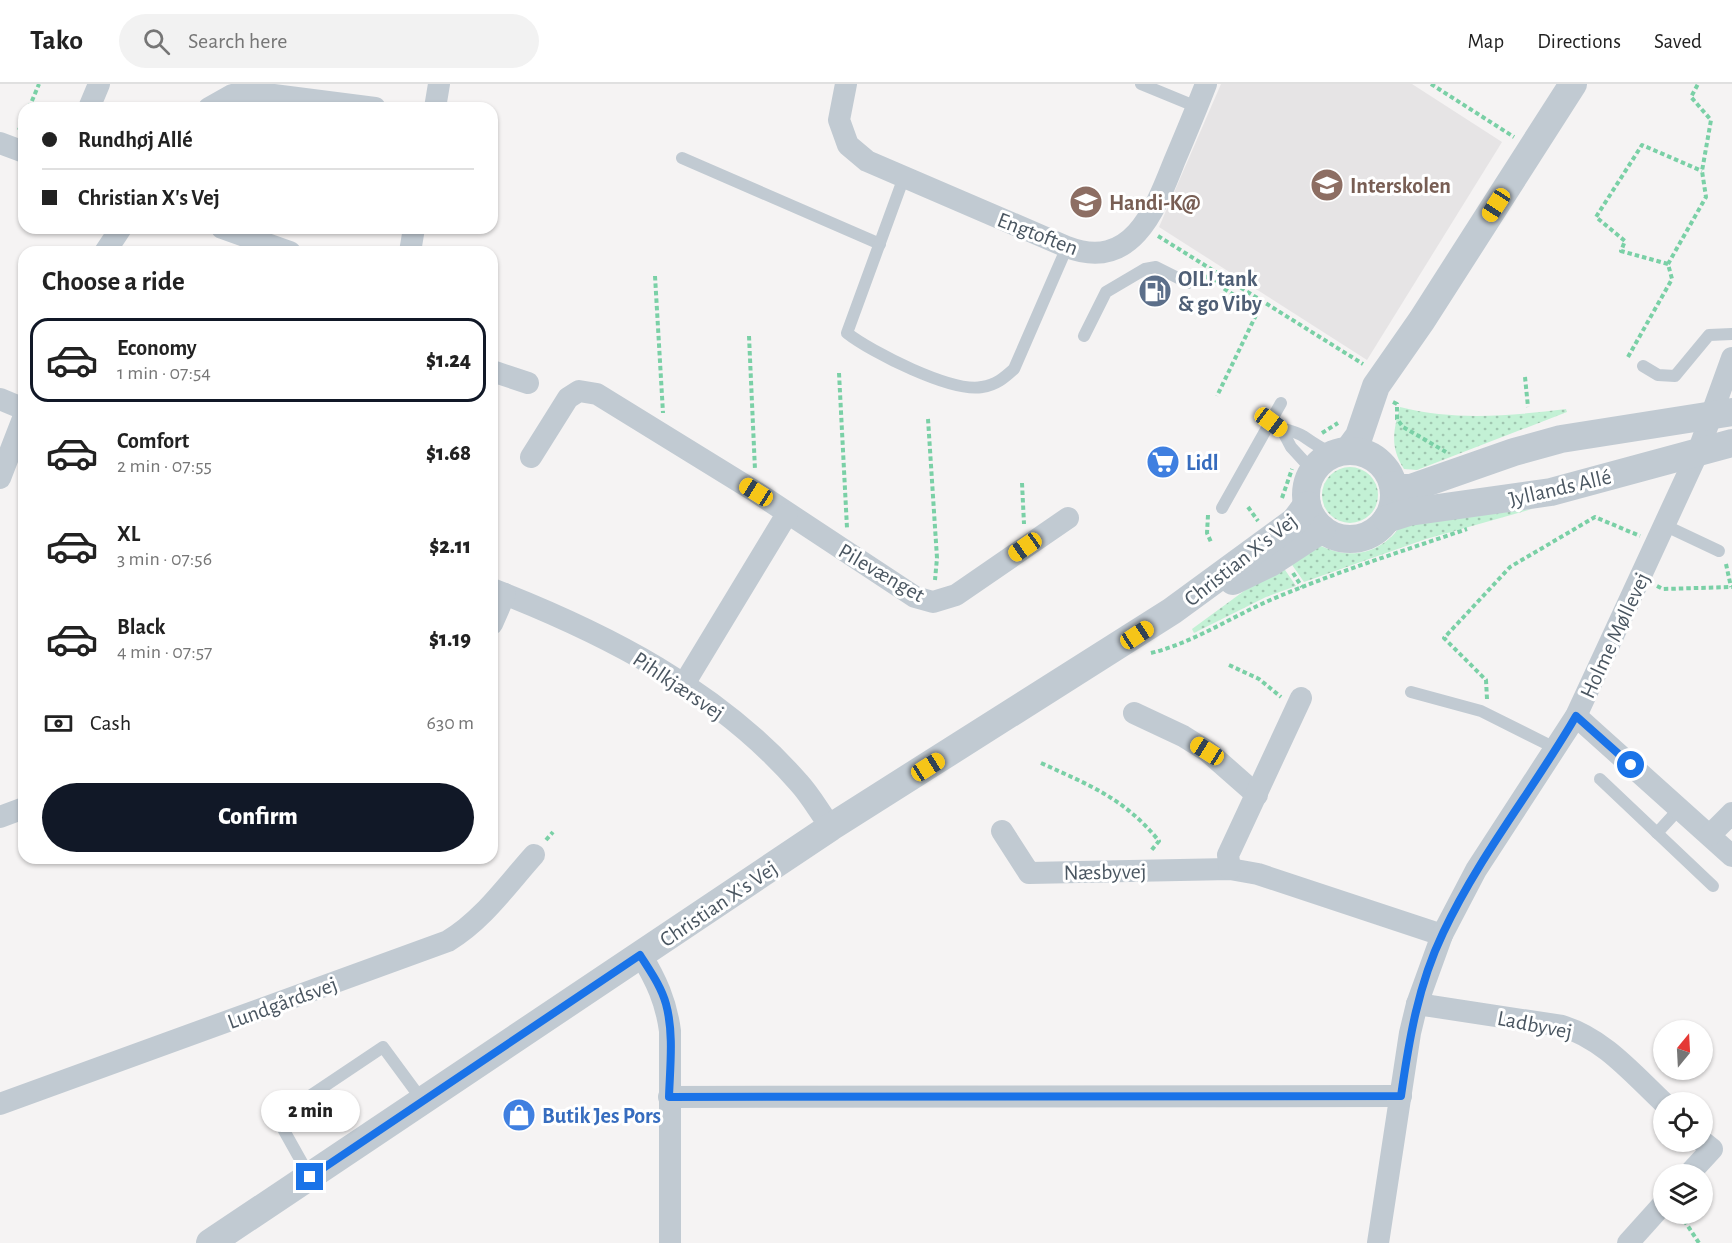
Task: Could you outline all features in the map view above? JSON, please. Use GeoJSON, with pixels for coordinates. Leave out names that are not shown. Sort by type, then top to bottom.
{"type":"FeatureCollection","features":[{"type":"Feature","properties":{"kind":"street"},"geometry":{"type":"LineString","coordinates":[[92,102],[99,84]]}},
{"type":"Feature","properties":{"kind":"street"},"geometry":{"type":"LineString","coordinates":[[436,102],[440,84]]}},
{"type":"Feature","properties":{"kind":"street","name":"Engtoften"},"geometry":{"type":"LineString","coordinates":[[846,84],[839,120],[848,145],[867,161],[1067,247],[1096,254],[1119,248],[1155,210],[1206,84]]}},
{"type":"Feature","properties":{"kind":"street"},"geometry":{"type":"LineString","coordinates":[[1331,459],[1358,452],[1377,461],[1390,476],[1394,497],[1387,519],[1373,532],[1353,539],[1342,538],[1322,529],[1307,505],[1308,482],[1331,459],[1359,436],[1376,386],[1422,320],[1573,84]]}},
{"type":"Feature","properties":{"kind":"street"},"geometry":{"type":"LineString","coordinates":[[220,102],[232,95],[251,92],[328,102]]}},
{"type":"Feature","properties":{"kind":"street"},"geometry":{"type":"LineString","coordinates":[[0,143],[18,150]]}},
{"type":"Feature","properties":{"kind":"street"},"geometry":{"type":"LineString","coordinates":[[239,234],[273,246]]}},
{"type":"Feature","properties":{"kind":"street"},"geometry":{"type":"LineString","coordinates":[[1377,461],[1374,451],[1382,420],[1422,320]]}},
{"type":"Feature","properties":{"kind":"street","name":"Holme Møllevej"},"geometry":{"type":"LineString","coordinates":[[1378,1243],[1417,1004],[1442,934],[1476,870],[1557,749],[1576,716],[1698,452],[1722,413],[1732,358]]}},
{"type":"Feature","properties":{"kind":"street"},"geometry":{"type":"LineString","coordinates":[[498,373],[528,383]]}},
{"type":"Feature","properties":{"kind":"street","name":"Pilevænget"},"geometry":{"type":"LineString","coordinates":[[531,457],[568,398],[579,391],[597,394],[756,492],[915,597],[933,602],[956,595],[1068,518]]}},
{"type":"Feature","properties":{"kind":"street"},"geometry":{"type":"LineString","coordinates":[[0,399],[18,406]]}},
{"type":"Feature","properties":{"kind":"street","name":"Jyllands Allé"},"geometry":{"type":"LineString","coordinates":[[1393,485],[1398,488],[1411,488],[1514,452],[1561,439],[1722,413]]}},
{"type":"Feature","properties":{"kind":"street"},"geometry":{"type":"LineString","coordinates":[[0,478],[18,432]]}},
{"type":"Feature","properties":{"kind":"street","name":"Jyllands Allé"},"geometry":{"type":"LineString","coordinates":[[1387,519],[1409,512],[1551,492],[1732,443]]}},
{"type":"Feature","properties":{"kind":"street","name":"Christian X's Vej"},"geometry":{"type":"LineString","coordinates":[[210,1243],[831,827],[1172,612],[1294,521],[1307,505]]}},
{"type":"Feature","properties":{"kind":"street"},"geometry":{"type":"LineString","coordinates":[[684,684],[787,514]]}},
{"type":"Feature","properties":{"kind":"street","name":"Christian X's Vej"},"geometry":{"type":"LineString","coordinates":[[1172,612],[1270,563],[1322,529]]}},
{"type":"Feature","properties":{"kind":"street","name":"Pihlkjærsvej"},"geometry":{"type":"LineString","coordinates":[[498,592],[588,629],[684,684],[724,714],[799,783],[831,827]]}},
{"type":"Feature","properties":{"kind":"street"},"geometry":{"type":"LineString","coordinates":[[1230,869],[1228,855],[1299,704]]}},
{"type":"Feature","properties":{"kind":"street"},"geometry":{"type":"LineString","coordinates":[[1134,713],[1183,736],[1207,751],[1257,795]]}},
{"type":"Feature","properties":{"kind":"street"},"geometry":{"type":"LineString","coordinates":[[1576,716],[1732,856]]}},
{"type":"Feature","properties":{"kind":"street"},"geometry":{"type":"LineString","coordinates":[[0,817],[18,810]]}},
{"type":"Feature","properties":{"kind":"street"},"geometry":{"type":"LineString","coordinates":[[1710,836],[1732,813]]}},
{"type":"Feature","properties":{"kind":"street","name":"Næsbyvej"},"geometry":{"type":"LineString","coordinates":[[1002,831],[1029,873],[1230,869],[1258,874],[1442,934]]}},
{"type":"Feature","properties":{"kind":"street","name":"Lundgårdsvej"},"geometry":{"type":"LineString","coordinates":[[0,1104],[448,940],[465,930],[478,918],[534,855]]}},
{"type":"Feature","properties":{"kind":"street"},"geometry":{"type":"LineString","coordinates":[[640,955],[659,986],[666,1005],[670,1031],[670,1243]]}},
{"type":"Feature","properties":{"kind":"street","name":"Ladbyvej"},"geometry":{"type":"LineString","coordinates":[[1417,1004],[1562,1026],[1583,1032],[1602,1045],[1653,1093]]}},
{"type":"Feature","properties":{"kind":"street"},"geometry":{"type":"LineString","coordinates":[[669,1097],[1401,1096]]}},
{"type":"Feature","properties":{"kind":"street"},"geometry":{"type":"LineString","coordinates":[[1698,1164],[1715,1146]]}},
{"type":"Feature","properties":{"kind":"street"},"geometry":{"type":"LineString","coordinates":[[1628,1243],[1653,1215]]}},
{"type":"Feature","properties":{"kind":"lane"},"geometry":{"type":"LineString","coordinates":[[1141,84],[1197,107]]}},
{"type":"Feature","properties":{"kind":"lane"},"geometry":{"type":"LineString","coordinates":[[682,158],[880,244]]}},
{"type":"Feature","properties":{"kind":"lane"},"geometry":{"type":"LineString","coordinates":[[904,177],[847,333],[864,346],[950,385],[981,388],[1000,381],[1014,369],[1067,247]]}},
{"type":"Feature","properties":{"kind":"lane"},"geometry":{"type":"LineString","coordinates":[[1084,336],[1106,292],[1145,269],[1156,267],[1188,283]]}},
{"type":"Feature","properties":{"kind":"lane"},"geometry":{"type":"LineString","coordinates":[[1643,366],[1658,375],[1675,376],[1709,335],[1732,334]]}},
{"type":"Feature","properties":{"kind":"lane"},"geometry":{"type":"LineString","coordinates":[[1222,508],[1281,403]]}},
{"type":"Feature","properties":{"kind":"lane"},"geometry":{"type":"LineString","coordinates":[[1271,422],[1282,430],[1300,435],[1331,459]]}},
{"type":"Feature","properties":{"kind":"lane"},"geometry":{"type":"LineString","coordinates":[[1282,430],[1291,447],[1331,459]]}},
{"type":"Feature","properties":{"kind":"lane"},"geometry":{"type":"LineString","coordinates":[[1661,535],[1719,551]]}},
{"type":"Feature","properties":{"kind":"lane"},"geometry":{"type":"LineString","coordinates":[[1411,692],[1488,715],[1557,749]]}},
{"type":"Feature","properties":{"kind":"lane"},"geometry":{"type":"LineString","coordinates":[[1600,779],[1713,886]]}},
{"type":"Feature","properties":{"kind":"lane"},"geometry":{"type":"LineString","coordinates":[[1657,833],[1679,808]]}},
{"type":"Feature","properties":{"kind":"lane"},"geometry":{"type":"LineString","coordinates":[[310,1177],[277,1118],[383,1047],[423,1101]]}},
{"type":"Feature","properties":{"kind":"path"},"geometry":{"type":"LineString","coordinates":[[31,102],[39,84]]}},
{"type":"Feature","properties":{"kind":"path"},"geometry":{"type":"LineString","coordinates":[[1431,84],[1532,148]]}},
{"type":"Feature","properties":{"kind":"path"},"geometry":{"type":"LineString","coordinates":[[1628,357],[1672,279],[1668,264],[1706,196],[1702,171],[1711,120],[1691,97],[1698,84]]}},
{"type":"Feature","properties":{"kind":"path"},"geometry":{"type":"LineString","coordinates":[[1668,264],[1621,251],[1625,241],[1596,217],[1642,145],[1702,171]]}},
{"type":"Feature","properties":{"kind":"path"},"geometry":{"type":"LineString","coordinates":[[1142,226],[1365,365],[1362,372]]}},
{"type":"Feature","properties":{"kind":"path"},"geometry":{"type":"LineString","coordinates":[[1188,264],[1190,256]]}},
{"type":"Feature","properties":{"kind":"path"},"geometry":{"type":"LineString","coordinates":[[1197,270],[1258,311],[1217,396]]}},
{"type":"Feature","properties":{"kind":"path"},"geometry":{"type":"LineString","coordinates":[[655,276],[665,436]]}},
{"type":"Feature","properties":{"kind":"path"},"geometry":{"type":"LineString","coordinates":[[749,336],[756,492]]}},
{"type":"Feature","properties":{"kind":"path"},"geometry":{"type":"LineString","coordinates":[[839,374],[849,554]]}},
{"type":"Feature","properties":{"kind":"path"},"geometry":{"type":"LineString","coordinates":[[1525,376],[1528,407]]}},
{"type":"Feature","properties":{"kind":"path"},"geometry":{"type":"LineString","coordinates":[[928,419],[937,558],[933,602]]}},
{"type":"Feature","properties":{"kind":"path"},"geometry":{"type":"LineString","coordinates":[[1022,483],[1025,547]]}},
{"type":"Feature","properties":{"kind":"path"},"geometry":{"type":"LineString","coordinates":[[1248,507],[1262,527]]}},
{"type":"Feature","properties":{"kind":"path"},"geometry":{"type":"LineString","coordinates":[[1488,715],[1486,680],[1444,638],[1510,567],[1595,517],[1661,535]]}},
{"type":"Feature","properties":{"kind":"path"},"geometry":{"type":"LineString","coordinates":[[1146,654],[1178,646],[1233,617],[1336,573],[1476,525]]}},
{"type":"Feature","properties":{"kind":"path"},"geometry":{"type":"LineString","coordinates":[[1640,579],[1664,589],[1732,587],[1719,551]]}},
{"type":"Feature","properties":{"kind":"path"},"geometry":{"type":"LineString","coordinates":[[1229,664],[1259,679],[1299,704]]}},
{"type":"Feature","properties":{"kind":"path"},"geometry":{"type":"LineString","coordinates":[[1041,763],[1110,794],[1145,823],[1159,841],[1150,852],[1149,871]]}},
{"type":"Feature","properties":{"kind":"path"},"geometry":{"type":"LineString","coordinates":[[1687,1224],[1699,1243]]}},
{"type":"Feature","properties":{"kind":"shaded area","name":"Interskolen"},"geometry":{"type":"Polygon","coordinates":[[[1221,84],[1412,84],[1502,142],[1367,360],[1159,227],[1221,84]]]}},
{"type":"Feature","properties":{"kind":"green space"},"geometry":{"type":"Polygon","coordinates":[[[1400,407],[1462,416],[1524,414],[1566,409],[1567,412],[1417,470],[1404,469],[1396,454],[1394,432],[1400,407]]]}},
{"type":"Feature","properties":{"kind":"green space"},"geometry":{"type":"Polygon","coordinates":[[[1350,467],[1361,469],[1370,475],[1376,484],[1378,495],[1376,506],[1370,515],[1361,521],[1350,523],[1339,521],[1330,515],[1324,506],[1322,495],[1324,484],[1330,475],[1339,469],[1350,467]]]}},
{"type":"Feature","properties":{"kind":"green space"},"geometry":{"type":"Polygon","coordinates":[[[1532,509],[1426,539],[1304,582],[1288,559],[1317,544],[1341,552],[1364,552],[1384,543],[1402,524],[1532,509]]]}},
{"type":"Feature","properties":{"kind":"green space"},"geometry":{"type":"Polygon","coordinates":[[[1281,564],[1296,586],[1266,597],[1194,633],[1192,629],[1281,564]]]}},
{"type":"Feature","properties":{"kind":"place","name":"Interskolen"},"geometry":{"type":"Point","coordinates":[1327,185]}},
{"type":"Feature","properties":{"kind":"place","name":"Handi-K@"},"geometry":{"type":"Point","coordinates":[1086,202]}},
{"type":"Feature","properties":{"kind":"place","name":"OIL! tank & go Viby"},"geometry":{"type":"Point","coordinates":[1155,291]}},
{"type":"Feature","properties":{"kind":"place","name":"Lidl"},"geometry":{"type":"Point","coordinates":[1163,462]}},
{"type":"Feature","properties":{"kind":"place","name":"Butik Jes Pors"},"geometry":{"type":"Point","coordinates":[519,1115]}},
{"type":"Feature","properties":{"kind":"route"},"geometry":{"type":"LineString","coordinates":[[310,1177],[640,955],[659,986],[666,1005],[670,1031],[669,1097],[1401,1096],[1410,1032],[1417,1004],[1442,934],[1476,870],[1557,749],[1576,716],[1631,765]]}}]}
